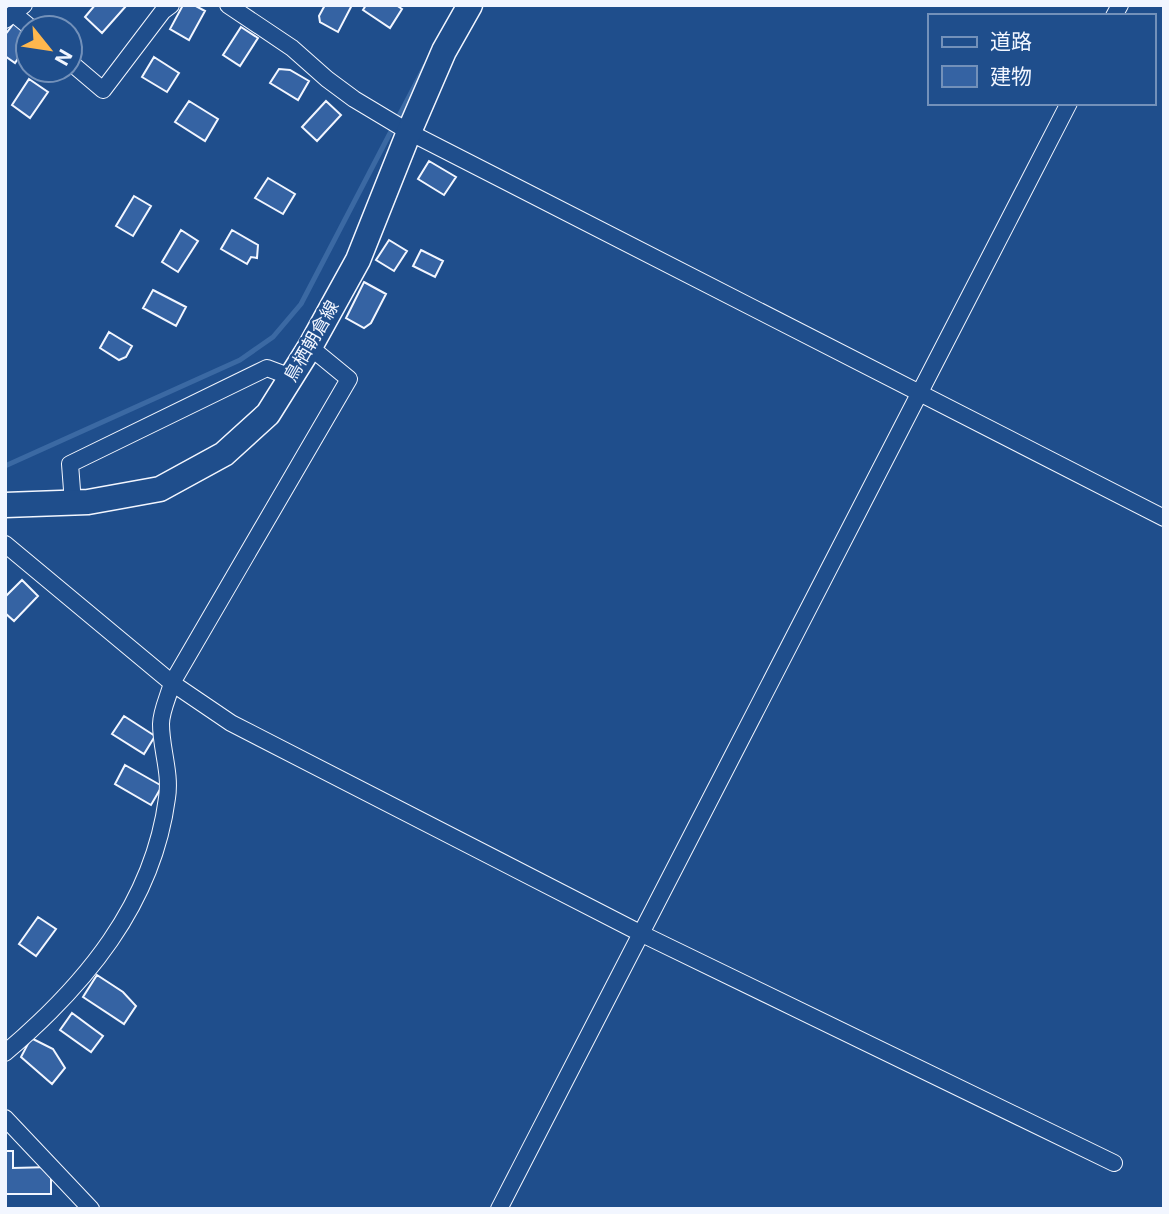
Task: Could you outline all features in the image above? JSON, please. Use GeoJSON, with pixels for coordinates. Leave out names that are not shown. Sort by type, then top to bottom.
{"type":"FeatureCollection","features":[{"type":"Feature","properties":{"kind":"main road","name":"鳥栖朝倉線"},"geometry":{"type":"LineString","coordinates":[[5,506],[73,503],[160,489],[224,454],[268,414],[358,260],[444,51],[471,5]]}},
{"type":"Feature","properties":{"kind":"street"},"geometry":{"type":"LineString","coordinates":[[84,74],[103,90],[163,11],[172,5]]}},
{"type":"Feature","properties":{"kind":"street"},"geometry":{"type":"LineString","coordinates":[[228,5],[292,48],[354,99],[409,132],[1164,518]]}},
{"type":"Feature","properties":{"kind":"street"},"geometry":{"type":"LineString","coordinates":[[499,1209],[1068,105]]}},
{"type":"Feature","properties":{"kind":"street"},"geometry":{"type":"LineString","coordinates":[[5,1053],[47,1017],[79,984],[104,952],[138,894],[163,826],[169,787],[160,721],[172,683],[349,379],[310,346]]}},
{"type":"Feature","properties":{"kind":"street"},"geometry":{"type":"LineString","coordinates":[[73,503],[70,464],[267,368],[291,377]]}},
{"type":"Feature","properties":{"kind":"street"},"geometry":{"type":"LineString","coordinates":[[5,544],[172,683],[231,723],[642,934],[1114,1163]]}},
{"type":"Feature","properties":{"kind":"street"},"geometry":{"type":"LineString","coordinates":[[5,1118],[92,1209]]}},
{"type":"Feature","properties":{"kind":"building"},"geometry":{"type":"Polygon","coordinates":[[[95,5],[126,6],[102,33],[85,17],[95,5]]]}},
{"type":"Feature","properties":{"kind":"building"},"geometry":{"type":"Polygon","coordinates":[[[183,5],[194,5],[205,11],[189,40],[170,29],[183,5]]]}},
{"type":"Feature","properties":{"kind":"building"},"geometry":{"type":"Polygon","coordinates":[[[325,5],[352,5],[338,32],[320,22],[319,16],[325,5]]]}},
{"type":"Feature","properties":{"kind":"building"},"geometry":{"type":"Polygon","coordinates":[[[366,5],[396,5],[402,9],[390,28],[363,10],[366,5]]]}},
{"type":"Feature","properties":{"kind":"building"},"geometry":{"type":"Polygon","coordinates":[[[14,23],[14,62],[5,56],[5,35],[14,23]]]}},
{"type":"Feature","properties":{"kind":"building"},"geometry":{"type":"Polygon","coordinates":[[[241,27],[258,38],[240,66],[223,55],[241,27]]]}},
{"type":"Feature","properties":{"kind":"building"},"geometry":{"type":"Polygon","coordinates":[[[154,57],[179,73],[167,92],[142,77],[154,57]]]}},
{"type":"Feature","properties":{"kind":"building"},"geometry":{"type":"Polygon","coordinates":[[[279,69],[290,70],[309,81],[298,100],[270,83],[279,69]]]}},
{"type":"Feature","properties":{"kind":"building"},"geometry":{"type":"Polygon","coordinates":[[[26,84],[36,84],[48,92],[30,118],[12,105],[26,84]]]}},
{"type":"Feature","properties":{"kind":"building"},"geometry":{"type":"Polygon","coordinates":[[[189,101],[218,119],[205,141],[175,122],[189,101]]]}},
{"type":"Feature","properties":{"kind":"building"},"geometry":{"type":"Polygon","coordinates":[[[326,101],[341,115],[317,141],[302,127],[326,101]]]}},
{"type":"Feature","properties":{"kind":"building"},"geometry":{"type":"Polygon","coordinates":[[[429,161],[456,177],[444,195],[418,179],[429,161]]]}},
{"type":"Feature","properties":{"kind":"building"},"geometry":{"type":"Polygon","coordinates":[[[268,178],[295,194],[283,214],[255,198],[268,178]]]}},
{"type":"Feature","properties":{"kind":"building"},"geometry":{"type":"Polygon","coordinates":[[[134,196],[151,206],[133,236],[116,226],[134,196]]]}},
{"type":"Feature","properties":{"kind":"building"},"geometry":{"type":"Polygon","coordinates":[[[181,230],[198,241],[178,272],[162,262],[181,230]]]}},
{"type":"Feature","properties":{"kind":"building"},"geometry":{"type":"Polygon","coordinates":[[[232,230],[258,245],[257,258],[251,257],[247,264],[221,249],[232,230]]]}},
{"type":"Feature","properties":{"kind":"building"},"geometry":{"type":"Polygon","coordinates":[[[389,240],[407,251],[394,271],[376,260],[389,240]]]}},
{"type":"Feature","properties":{"kind":"building"},"geometry":{"type":"Polygon","coordinates":[[[421,250],[443,261],[435,277],[413,266],[421,250]]]}},
{"type":"Feature","properties":{"kind":"building"},"geometry":{"type":"Polygon","coordinates":[[[364,282],[386,294],[371,323],[364,328],[346,318],[364,282]]]}},
{"type":"Feature","properties":{"kind":"building"},"geometry":{"type":"Polygon","coordinates":[[[153,290],[186,307],[176,326],[143,308],[153,290]]]}},
{"type":"Feature","properties":{"kind":"building"},"geometry":{"type":"Polygon","coordinates":[[[109,332],[132,346],[126,357],[119,360],[100,348],[109,332]]]}},
{"type":"Feature","properties":{"kind":"building"},"geometry":{"type":"Polygon","coordinates":[[[22,580],[38,596],[14,621],[5,613],[5,597],[22,580]]]}},
{"type":"Feature","properties":{"kind":"building"},"geometry":{"type":"Polygon","coordinates":[[[124,716],[155,736],[144,754],[112,734],[124,716]]]}},
{"type":"Feature","properties":{"kind":"building"},"geometry":{"type":"Polygon","coordinates":[[[125,765],[162,786],[151,805],[115,784],[125,765]]]}},
{"type":"Feature","properties":{"kind":"building"},"geometry":{"type":"Polygon","coordinates":[[[38,917],[56,929],[36,956],[19,944],[38,917]]]}},
{"type":"Feature","properties":{"kind":"building"},"geometry":{"type":"Polygon","coordinates":[[[97,975],[123,992],[136,1006],[124,1024],[83,997],[97,975]]]}},
{"type":"Feature","properties":{"kind":"building"},"geometry":{"type":"Polygon","coordinates":[[[72,1013],[103,1036],[91,1052],[60,1030],[72,1013]]]}},
{"type":"Feature","properties":{"kind":"building"},"geometry":{"type":"Polygon","coordinates":[[[31,1038],[53,1049],[65,1068],[52,1084],[21,1057],[31,1038]]]}},
{"type":"Feature","properties":{"kind":"building"},"geometry":{"type":"Polygon","coordinates":[[[5,1151],[13,1151],[13,1168],[51,1167],[51,1194],[5,1194],[5,1151]]]}},
{"type":"Feature","properties":{"kind":"waterway"},"geometry":{"type":"LineString","coordinates":[[5,466],[240,360],[273,337],[301,304],[425,66]]}}]}
